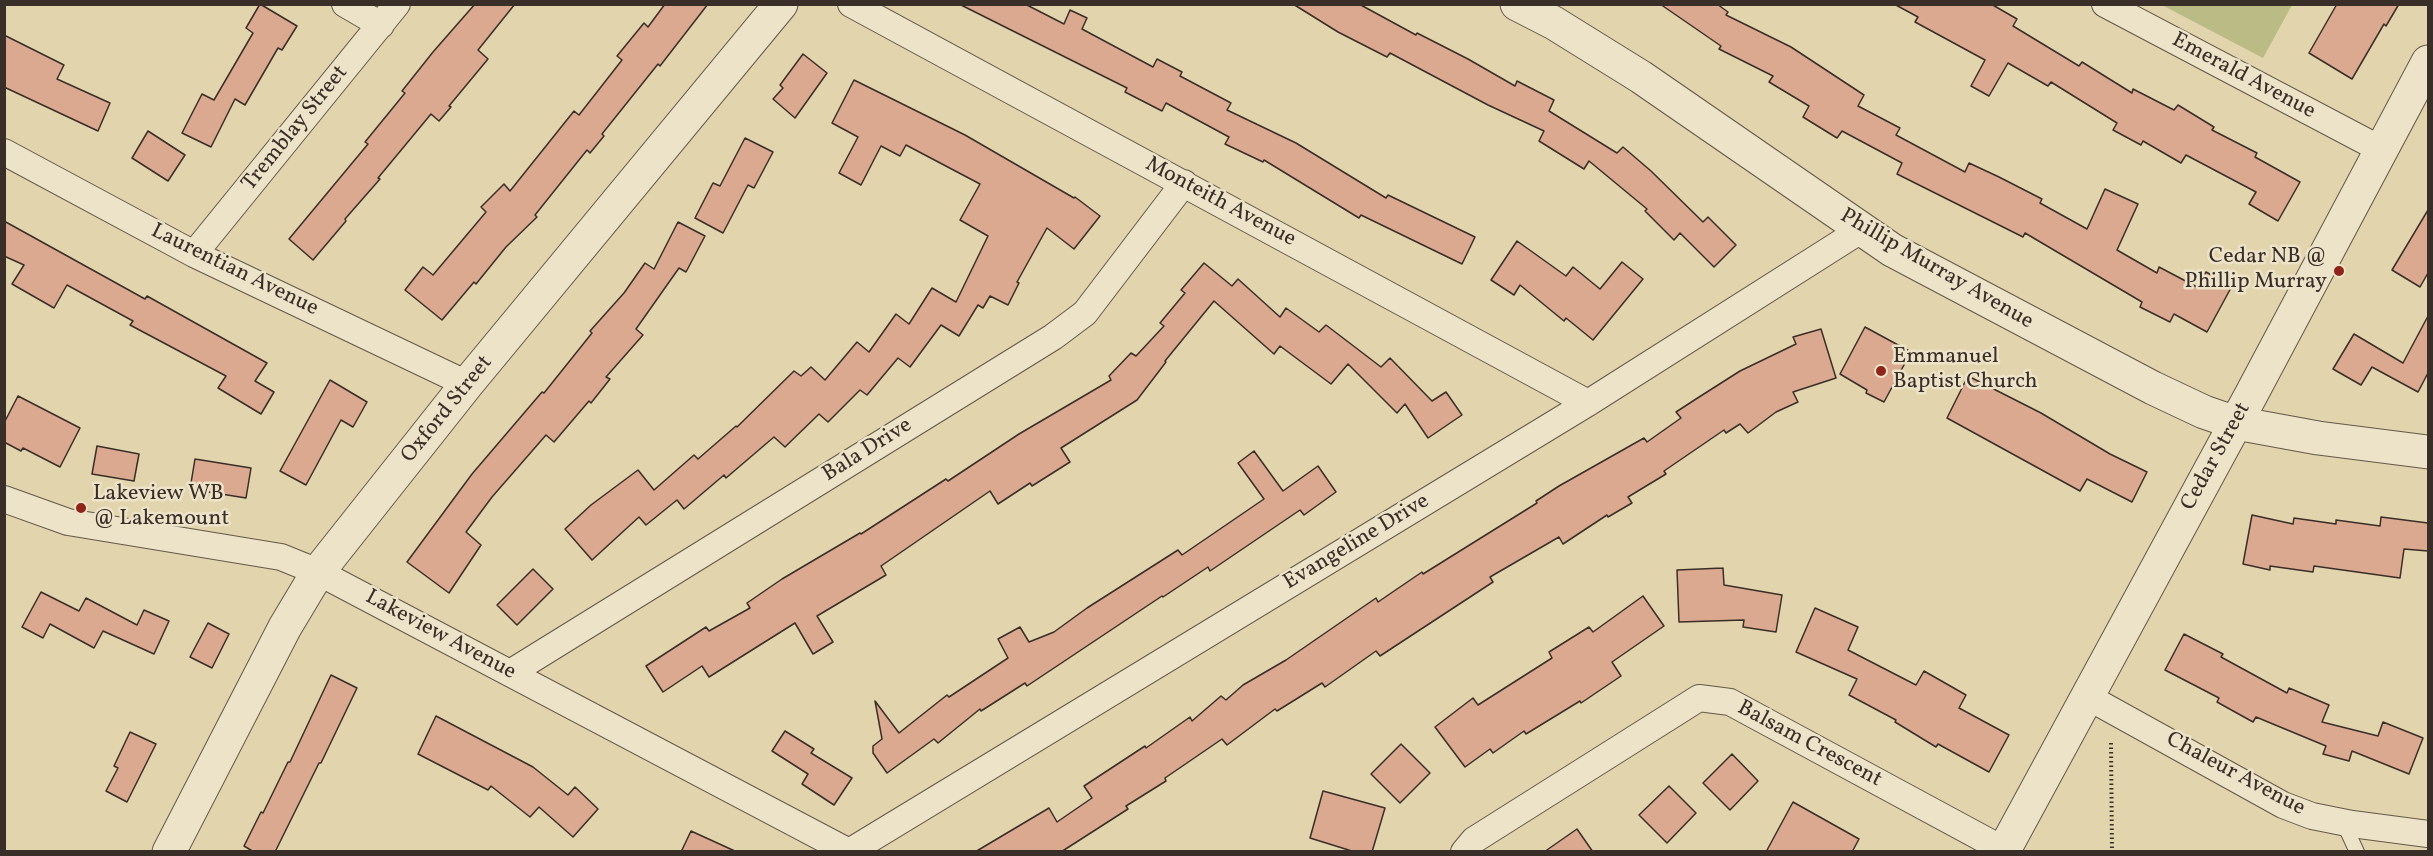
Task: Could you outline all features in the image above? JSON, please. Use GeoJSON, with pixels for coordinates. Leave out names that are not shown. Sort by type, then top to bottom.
{"type":"FeatureCollection","features":[{"type":"Feature","properties":{"kind":"street"},"geometry":{"type":"LineString","coordinates":[[345,4],[381,25]]}},
{"type":"Feature","properties":{"kind":"street","name":"Tremblay Street"},"geometry":{"type":"LineString","coordinates":[[194,254],[397,4]]}},
{"type":"Feature","properties":{"kind":"street","name":"Oxford Street"},"geometry":{"type":"LineString","coordinates":[[169,852],[285,627],[318,572],[467,384],[782,4]]}},
{"type":"Feature","properties":{"kind":"street","name":"Monteith Avenue"},"geometry":{"type":"LineString","coordinates":[[851,4],[1588,403]]}},
{"type":"Feature","properties":{"kind":"street","name":"Phillip Murray Avenue"},"geometry":{"type":"LineString","coordinates":[[1518,4],[1559,14],[1641,77],[1861,230],[1950,282],[2153,388],[2204,412],[2236,423],[2318,438],[2428,452]]}},
{"type":"Feature","properties":{"kind":"street","name":"Emerald Avenue"},"geometry":{"type":"LineString","coordinates":[[2105,4],[2382,150]]}},
{"type":"Feature","properties":{"kind":"street","name":"Cedar Street"},"geometry":{"type":"LineString","coordinates":[[2003,851],[2236,423],[2428,62]]}},
{"type":"Feature","properties":{"kind":"street","name":"Laurentian Avenue"},"geometry":{"type":"LineString","coordinates":[[4,152],[194,254],[467,384]]}},
{"type":"Feature","properties":{"kind":"street","name":"Bala Drive"},"geometry":{"type":"LineString","coordinates":[[510,673],[1053,337],[1085,313],[1184,183]]}},
{"type":"Feature","properties":{"kind":"street","name":"Evangeline Drive"},"geometry":{"type":"LineString","coordinates":[[849,852],[1588,403],[1861,230]]}},
{"type":"Feature","properties":{"kind":"street","name":"Lakeview Avenue"},"geometry":{"type":"LineString","coordinates":[[6,503],[68,522],[281,557],[318,572],[849,852]]}},
{"type":"Feature","properties":{"kind":"street","name":"Chaleur Avenue"},"geometry":{"type":"LineString","coordinates":[[2086,696],[2283,806],[2312,816],[2343,822],[2428,834]]}},
{"type":"Feature","properties":{"kind":"street","name":"Balsam Crescent"},"geometry":{"type":"LineString","coordinates":[[1464,852],[1474,840],[1700,698],[1730,702],[2003,851]]}},
{"type":"Feature","properties":{"kind":"lane"},"geometry":{"type":"LineString","coordinates":[[2343,822],[2357,852]]}},
{"type":"Feature","properties":{"kind":"path"},"geometry":{"type":"LineString","coordinates":[[2111,743],[2112,852]]}},
{"type":"Feature","properties":{"kind":"green space"},"geometry":{"type":"Polygon","coordinates":[[[2162,5],[2292,5],[2263,58],[2162,5]]]}},
{"type":"Feature","properties":{"kind":"building"},"geometry":{"type":"Polygon","coordinates":[[[260,4],[297,26],[282,50],[278,48],[245,105],[235,99],[211,147],[182,133],[202,94],[214,100],[253,33],[246,28],[260,4]]]}},
{"type":"Feature","properties":{"kind":"building"},"geometry":{"type":"Polygon","coordinates":[[[475,4],[515,4],[478,50],[488,59],[439,121],[431,114],[313,260],[289,239],[368,144],[365,142],[405,93],[402,91],[475,4]]]}},
{"type":"Feature","properties":{"kind":"building"},"geometry":{"type":"Polygon","coordinates":[[[665,4],[708,4],[660,66],[658,64],[602,134],[604,136],[590,153],[587,150],[535,215],[537,217],[506,247],[476,284],[474,282],[442,320],[405,290],[423,267],[433,275],[486,212],[481,207],[504,184],[510,191],[574,111],[579,115],[622,60],[617,56],[644,23],[648,27],[665,4]]]}},
{"type":"Feature","properties":{"kind":"building"},"geometry":{"type":"Polygon","coordinates":[[[959,4],[1025,4],[1064,24],[1070,10],[1087,18],[1082,29],[1153,67],[1157,59],[1182,72],[1180,76],[1231,103],[1227,110],[1296,143],[1386,198],[1388,195],[1475,237],[1462,264],[1361,215],[1359,218],[1264,160],[1263,162],[1225,144],[1229,137],[1166,103],[1162,111],[1125,92],[1127,88],[959,4]]]}},
{"type":"Feature","properties":{"kind":"building"},"geometry":{"type":"Polygon","coordinates":[[[1293,4],[1359,4],[1416,35],[1417,33],[1468,59],[1515,86],[1517,81],[1554,100],[1549,111],[1617,153],[1623,147],[1703,222],[1708,217],[1736,245],[1714,267],[1680,233],[1674,240],[1645,211],[1647,209],[1589,161],[1584,169],[1539,141],[1544,131],[1488,105],[1390,53],[1387,57],[1338,32],[1293,4]]]}},
{"type":"Feature","properties":{"kind":"building"},"geometry":{"type":"Polygon","coordinates":[[[1660,4],[1717,4],[1728,12],[1726,15],[1791,47],[1864,95],[1858,106],[1900,128],[1896,135],[1965,172],[1969,163],[1999,177],[2042,199],[2040,203],[2087,229],[2105,189],[2138,204],[2117,250],[2157,273],[2159,267],[2197,287],[2206,272],[2232,286],[2207,332],[2174,314],[2170,322],[2140,307],[2142,302],[2025,233],[2023,237],[1897,174],[1902,163],[1842,131],[1837,138],[1803,117],[1809,106],[1769,82],[1773,76],[1719,49],[1721,46],[1660,4]]]}},
{"type":"Feature","properties":{"kind":"building"},"geometry":{"type":"Polygon","coordinates":[[[1894,4],[1991,4],[2017,19],[2013,26],[2079,66],[2082,62],[2132,93],[2133,89],[2174,110],[2178,105],[2214,127],[2212,130],[2257,153],[2255,157],[2300,182],[2278,221],[2249,204],[2256,192],[2186,155],[2181,163],[2143,141],[2141,145],[2113,130],[2117,123],[2051,82],[2048,86],[2008,63],[1989,96],[1971,86],[1985,60],[1915,22],[1918,17],[1894,4]]]}},
{"type":"Feature","properties":{"kind":"building"},"geometry":{"type":"Polygon","coordinates":[[[2337,4],[2399,4],[2386,26],[2384,24],[2352,79],[2309,53],[2337,4]]]}},
{"type":"Feature","properties":{"kind":"building"},"geometry":{"type":"Polygon","coordinates":[[[4,35],[64,65],[57,79],[110,103],[98,131],[4,87],[4,35]]]}},
{"type":"Feature","properties":{"kind":"building"},"geometry":{"type":"Polygon","coordinates":[[[803,54],[827,73],[795,118],[773,99],[783,88],[780,85],[803,54]]]}},
{"type":"Feature","properties":{"kind":"building"},"geometry":{"type":"Polygon","coordinates":[[[854,80],[965,135],[1075,197],[1100,216],[1074,249],[1047,228],[1017,282],[1019,283],[1008,305],[990,296],[983,308],[978,305],[959,336],[941,325],[910,367],[898,358],[867,395],[860,390],[828,422],[819,414],[785,447],[774,437],[726,478],[724,475],[684,509],[677,500],[646,525],[639,517],[592,560],[565,529],[591,505],[638,470],[654,490],[694,455],[698,459],[737,427],[794,371],[801,376],[811,367],[825,380],[857,342],[869,352],[896,314],[909,324],[932,288],[956,302],[988,236],[960,220],[980,184],[906,145],[900,156],[881,146],[861,185],[839,173],[858,137],[832,123],[854,80]]]}},
{"type":"Feature","properties":{"kind":"building"},"geometry":{"type":"Polygon","coordinates":[[[148,131],[185,155],[168,181],[132,158],[148,131]]]}},
{"type":"Feature","properties":{"kind":"building"},"geometry":{"type":"Polygon","coordinates":[[[745,138],[773,152],[754,188],[748,185],[723,233],[695,218],[713,183],[720,186],[745,138]]]}},
{"type":"Feature","properties":{"kind":"building"},"geometry":{"type":"Polygon","coordinates":[[[2428,210],[2428,273],[2420,287],[2392,270],[2428,210]]]}},
{"type":"Feature","properties":{"kind":"building"},"geometry":{"type":"Polygon","coordinates":[[[4,221],[145,299],[147,296],[267,363],[255,381],[274,392],[261,414],[218,388],[226,376],[130,325],[133,321],[67,285],[54,308],[12,284],[24,265],[4,256],[4,221]]]}},
{"type":"Feature","properties":{"kind":"building"},"geometry":{"type":"Polygon","coordinates":[[[678,222],[705,236],[686,272],[679,268],[636,329],[643,335],[606,377],[610,379],[591,403],[589,401],[554,442],[546,435],[492,497],[466,532],[481,545],[449,593],[407,562],[472,474],[542,392],[544,393],[592,333],[590,331],[624,293],[645,263],[654,269],[678,222]]]}},
{"type":"Feature","properties":{"kind":"building"},"geometry":{"type":"Polygon","coordinates":[[[1517,241],[1566,276],[1573,267],[1600,289],[1622,262],[1643,279],[1593,340],[1566,318],[1564,321],[1520,285],[1514,295],[1491,280],[1517,241]]]}},
{"type":"Feature","properties":{"kind":"building"},"geometry":{"type":"Polygon","coordinates":[[[1204,263],[1232,286],[1238,279],[1280,317],[1286,308],[1319,332],[1326,325],[1381,367],[1390,358],[1432,401],[1446,392],[1462,415],[1428,438],[1405,404],[1397,413],[1348,364],[1331,384],[1280,346],[1274,354],[1214,301],[1165,361],[1137,400],[1061,448],[1070,462],[1032,486],[1030,483],[998,504],[990,491],[881,566],[886,575],[817,616],[833,642],[813,654],[795,623],[709,677],[702,666],[663,692],[646,666],[706,627],[709,631],[750,608],[747,603],[782,579],[861,534],[1019,434],[1111,380],[1109,376],[1131,353],[1136,356],[1164,326],[1160,323],[1185,293],[1181,290],[1204,263]]]}},
{"type":"Feature","properties":{"kind":"building"},"geometry":{"type":"Polygon","coordinates":[[[2428,316],[2428,373],[2418,392],[2372,367],[2361,385],[2333,369],[2354,334],[2403,363],[2428,316]]]}},
{"type":"Feature","properties":{"kind":"building","name":"Emmanuel Baptist Church"},"geometry":{"type":"Polygon","coordinates":[[[1865,327],[1911,352],[1884,402],[1866,393],[1867,390],[1840,374],[1865,327]]]}},
{"type":"Feature","properties":{"kind":"building"},"geometry":{"type":"Polygon","coordinates":[[[1821,329],[1836,378],[1793,392],[1798,402],[1776,412],[1748,433],[1740,424],[1726,433],[1724,430],[1664,471],[1666,474],[1628,497],[1632,503],[1608,517],[1607,515],[1563,544],[1559,537],[1490,577],[1493,582],[1380,656],[1376,651],[1325,687],[1322,683],[1277,711],[1275,709],[1227,745],[1222,739],[1165,778],[1166,781],[1126,806],[1128,809],[1061,852],[975,852],[1049,808],[1057,822],[1092,798],[1084,786],[1145,746],[1146,748],[1190,717],[1192,721],[1221,696],[1226,700],[1243,685],[1286,660],[1376,598],[1378,602],[1422,572],[1423,574],[1537,503],[1536,501],[1559,486],[1644,438],[1647,442],[1681,418],[1676,412],[1740,371],[1796,344],[1793,337],[1821,329]]]}},
{"type":"Feature","properties":{"kind":"building"},"geometry":{"type":"Polygon","coordinates":[[[1968,376],[2041,413],[2110,454],[2147,472],[2132,502],[2087,479],[2080,491],[1947,418],[1968,376]]]}},
{"type":"Feature","properties":{"kind":"building"},"geometry":{"type":"Polygon","coordinates":[[[330,380],[367,402],[353,427],[341,420],[306,485],[280,471],[330,380]]]}},
{"type":"Feature","properties":{"kind":"building"},"geometry":{"type":"Polygon","coordinates":[[[18,396],[80,428],[60,467],[23,448],[21,451],[4,442],[4,423],[18,396]]]}},
{"type":"Feature","properties":{"kind":"building"},"geometry":{"type":"Polygon","coordinates":[[[97,446],[139,454],[134,481],[92,474],[97,446]]]}},
{"type":"Feature","properties":{"kind":"building"},"geometry":{"type":"Polygon","coordinates":[[[1254,451],[1283,491],[1318,466],[1336,492],[1304,515],[1300,510],[1210,571],[1208,567],[1027,686],[1025,683],[981,711],[980,709],[938,743],[934,739],[887,773],[873,753],[873,746],[882,739],[875,701],[899,733],[947,695],[949,697],[1008,658],[998,639],[1020,627],[1029,642],[1054,632],[1087,608],[1178,550],[1182,555],[1264,499],[1238,463],[1254,451]]]}},
{"type":"Feature","properties":{"kind":"building"},"geometry":{"type":"Polygon","coordinates":[[[195,459],[251,468],[246,498],[190,489],[195,459]]]}},
{"type":"Feature","properties":{"kind":"building"},"geometry":{"type":"Polygon","coordinates":[[[2252,515],[2293,524],[2294,518],[2336,524],[2336,520],[2380,526],[2381,517],[2428,523],[2428,551],[2404,549],[2400,578],[2314,566],[2313,572],[2270,566],[2270,570],[2243,564],[2252,515]]]}},
{"type":"Feature","properties":{"kind":"building"},"geometry":{"type":"Polygon","coordinates":[[[1723,568],[1724,585],[1782,595],[1776,632],[1743,627],[1744,620],[1679,622],[1677,570],[1723,568]]]}},
{"type":"Feature","properties":{"kind":"building"},"geometry":{"type":"Polygon","coordinates":[[[533,569],[553,589],[517,625],[497,605],[533,569]]]}},
{"type":"Feature","properties":{"kind":"building"},"geometry":{"type":"Polygon","coordinates":[[[41,592],[79,611],[86,598],[137,625],[144,610],[169,621],[154,654],[103,631],[94,648],[50,624],[43,638],[22,627],[41,592]]]}},
{"type":"Feature","properties":{"kind":"building"},"geometry":{"type":"Polygon","coordinates":[[[1643,596],[1664,626],[1612,662],[1621,676],[1581,703],[1580,701],[1526,734],[1524,731],[1493,753],[1490,749],[1465,767],[1435,727],[1473,698],[1478,705],[1552,658],[1549,652],[1589,627],[1593,632],[1643,596]]]}},
{"type":"Feature","properties":{"kind":"building"},"geometry":{"type":"Polygon","coordinates":[[[1815,608],[1858,627],[1848,650],[1916,685],[1924,671],[1966,695],[1959,708],[2009,735],[1989,772],[1938,744],[1936,747],[1895,722],[1896,720],[1849,695],[1857,679],[1796,652],[1815,608]]]}},
{"type":"Feature","properties":{"kind":"building"},"geometry":{"type":"Polygon","coordinates":[[[208,623],[229,634],[212,668],[190,657],[208,623]]]}},
{"type":"Feature","properties":{"kind":"building"},"geometry":{"type":"Polygon","coordinates":[[[2184,634],[2223,654],[2221,657],[2287,693],[2289,688],[2329,705],[2322,722],[2378,736],[2383,722],[2423,738],[2409,774],[2352,751],[2349,761],[2323,754],[2326,746],[2256,717],[2253,722],[2217,702],[2219,698],[2165,670],[2184,634]]]}},
{"type":"Feature","properties":{"kind":"building"},"geometry":{"type":"Polygon","coordinates":[[[331,675],[357,688],[275,852],[254,852],[244,846],[290,762],[331,675]]]}},
{"type":"Feature","properties":{"kind":"building"},"geometry":{"type":"Polygon","coordinates":[[[436,716],[533,767],[568,795],[575,787],[598,809],[573,837],[539,807],[530,817],[491,786],[488,790],[418,754],[436,716]]]}},
{"type":"Feature","properties":{"kind":"building"},"geometry":{"type":"Polygon","coordinates":[[[785,731],[814,749],[811,753],[852,778],[834,805],[802,784],[808,774],[772,751],[785,731]]]}},
{"type":"Feature","properties":{"kind":"building"},"geometry":{"type":"Polygon","coordinates":[[[130,732],[156,744],[127,802],[106,791],[118,768],[114,766],[130,732]]]}},
{"type":"Feature","properties":{"kind":"building"},"geometry":{"type":"Polygon","coordinates":[[[1401,744],[1430,773],[1400,803],[1371,774],[1401,744]]]}},
{"type":"Feature","properties":{"kind":"building"},"geometry":{"type":"Polygon","coordinates":[[[1732,754],[1758,781],[1730,810],[1703,783],[1732,754]]]}},
{"type":"Feature","properties":{"kind":"building"},"geometry":{"type":"Polygon","coordinates":[[[1669,786],[1696,813],[1667,843],[1639,815],[1669,786]]]}},
{"type":"Feature","properties":{"kind":"building"},"geometry":{"type":"Polygon","coordinates":[[[1323,791],[1385,808],[1372,852],[1355,852],[1310,838],[1323,791]]]}},
{"type":"Feature","properties":{"kind":"building"},"geometry":{"type":"Polygon","coordinates":[[[1793,802],[1859,839],[1852,852],[1766,852],[1793,802]]]}},
{"type":"Feature","properties":{"kind":"building"},"geometry":{"type":"Polygon","coordinates":[[[1577,829],[1593,852],[1544,852],[1577,829]]]}},
{"type":"Feature","properties":{"kind":"building"},"geometry":{"type":"Polygon","coordinates":[[[691,831],[737,852],[681,852],[691,831]]]}},
{"type":"Feature","properties":{"kind":"place","name":"Cedar NB @ Phillip Murray"},"geometry":{"type":"Point","coordinates":[2339,271]}},
{"type":"Feature","properties":{"kind":"place","name":"Emmanuel Baptist Church"},"geometry":{"type":"Point","coordinates":[1881,371]}},
{"type":"Feature","properties":{"kind":"place","name":"Lakeview WB @ Lakemount"},"geometry":{"type":"Point","coordinates":[81,508]}}]}
